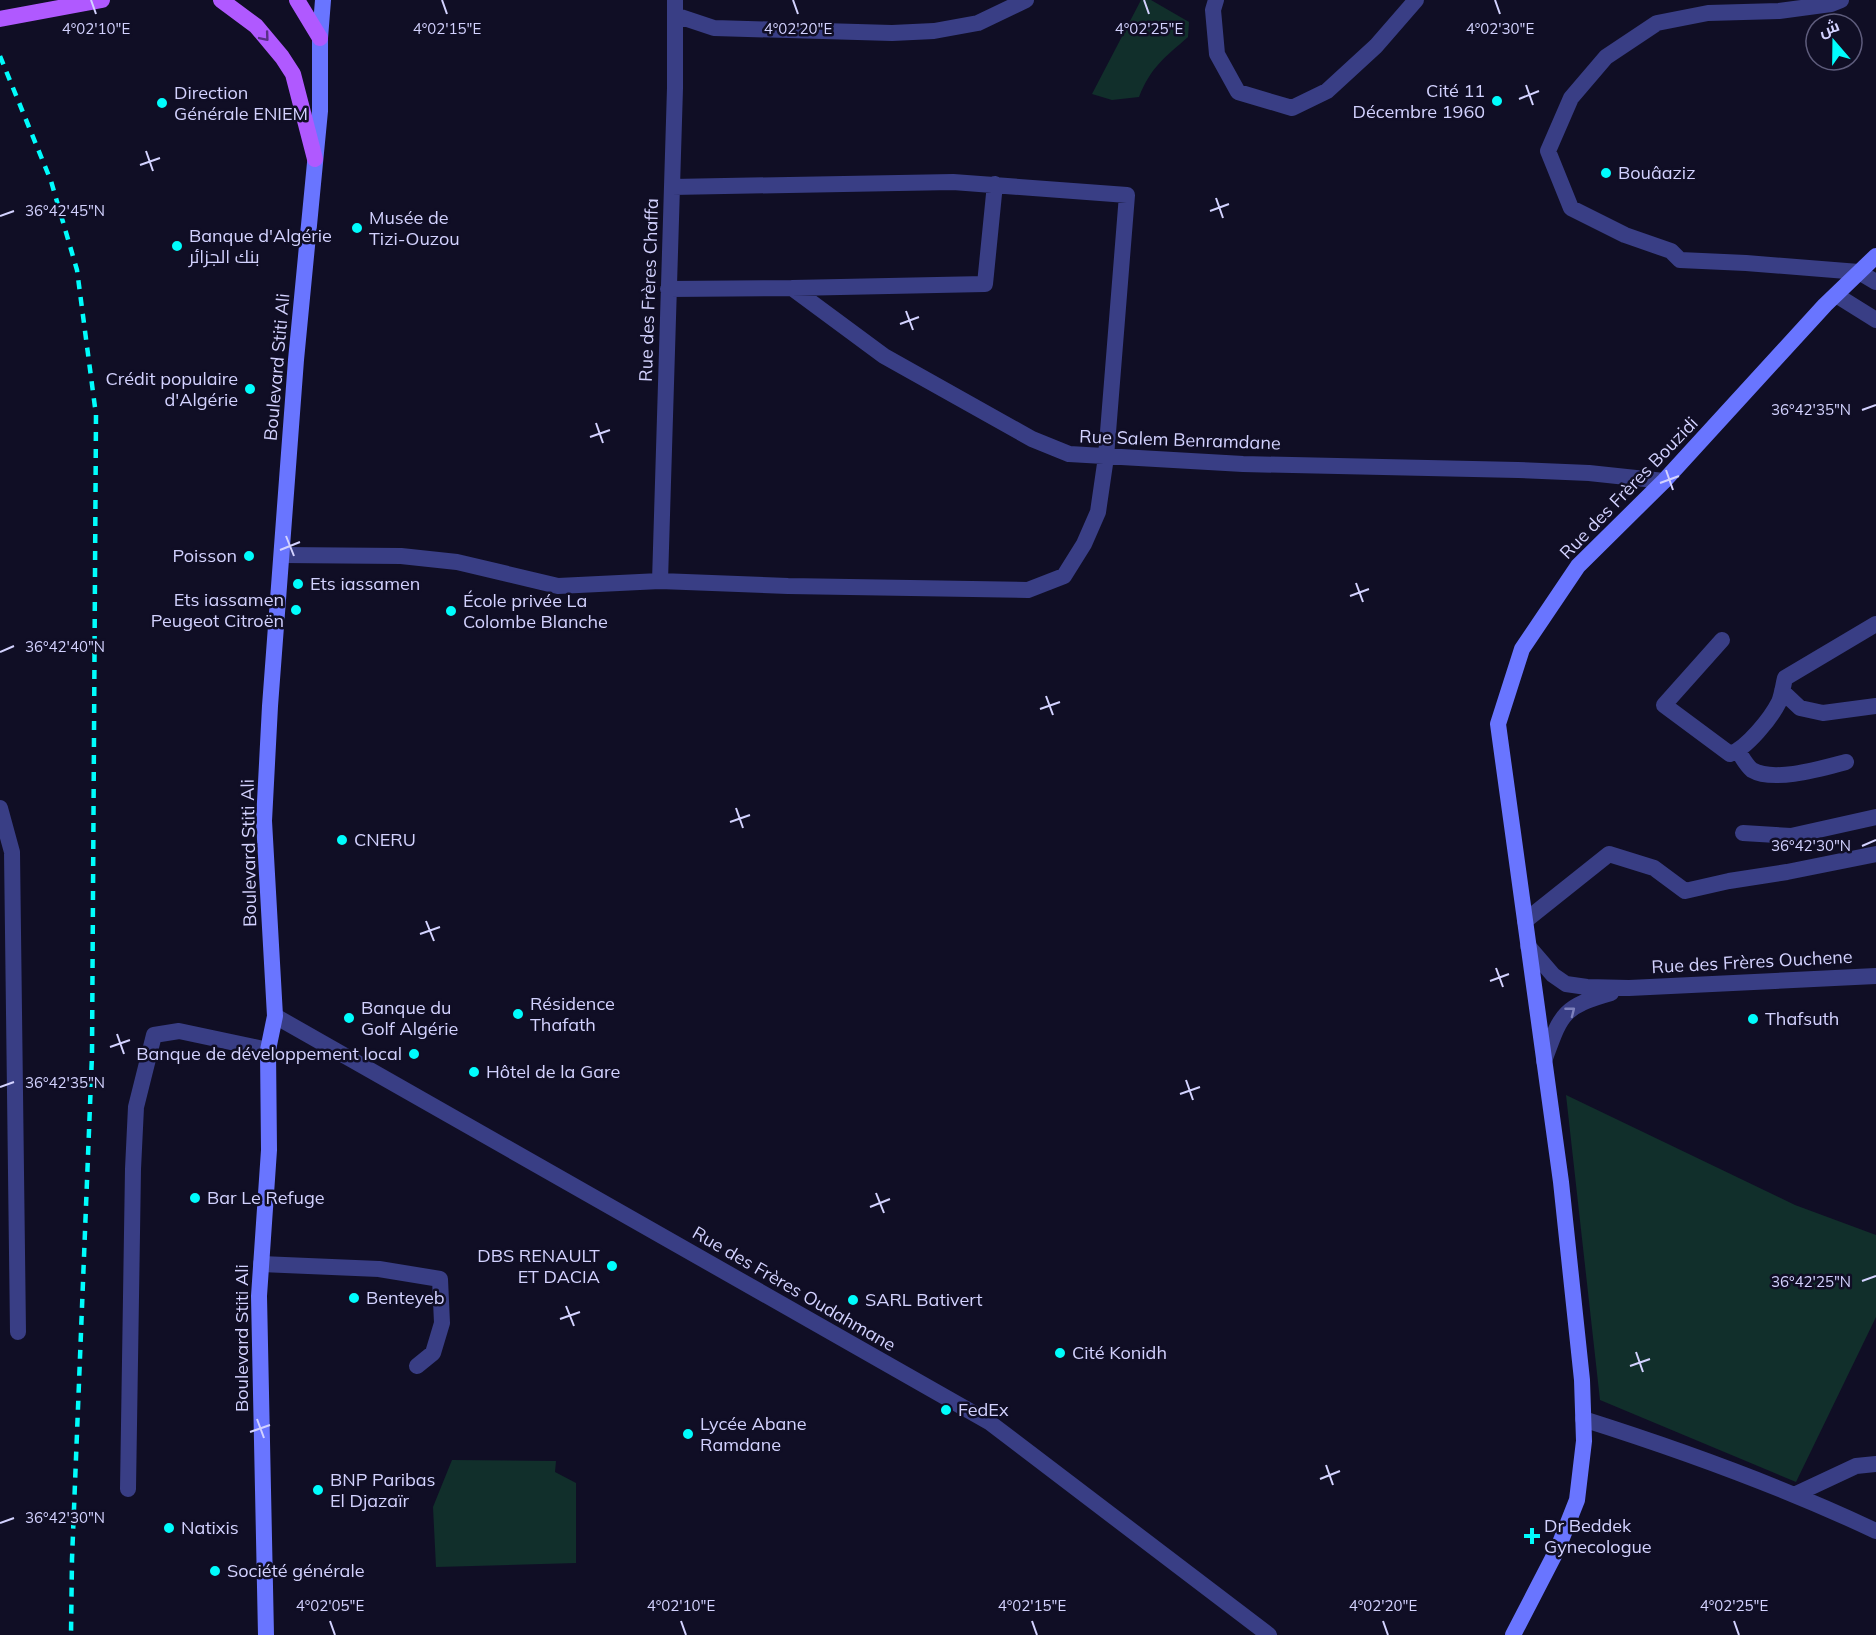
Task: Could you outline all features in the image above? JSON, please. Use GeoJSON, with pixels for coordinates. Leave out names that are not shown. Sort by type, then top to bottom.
{"type":"FeatureCollection","features":[{"type":"Feature","properties":{"kind":"main road"},"geometry":{"type":"LineString","coordinates":[[0,19],[102,0]]}},
{"type":"Feature","properties":{"kind":"main road"},"geometry":{"type":"LineString","coordinates":[[221,0],[256,26],[293,74],[315,159]]}},
{"type":"Feature","properties":{"kind":"main road"},"geometry":{"type":"LineString","coordinates":[[297,0],[320,38]]}},
{"type":"Feature","properties":{"kind":"main road","name":"Boulevard Stiti Ali"},"geometry":{"type":"LineString","coordinates":[[266,1635],[259,1296],[269,1150],[268,1050],[275,1016],[264,821],[270,706],[296,360],[320,111],[320,38],[323,0]]}},
{"type":"Feature","properties":{"kind":"main road","name":"Rue des Frères Bouzidi"},"geometry":{"type":"LineString","coordinates":[[1513,1635],[1558,1548],[1576,1500],[1584,1441],[1582,1380],[1568,1252],[1498,724],[1522,649],[1578,566],[1664,481],[1836,295],[1876,256]]}},
{"type":"Feature","properties":{"kind":"street"},"geometry":{"type":"LineString","coordinates":[[675,7],[714,28],[892,33],[934,31],[978,23],[1026,0]]}},
{"type":"Feature","properties":{"kind":"street"},"geometry":{"type":"LineString","coordinates":[[1216,0],[1213,10],[1217,54],[1238,93],[1292,108],[1327,91],[1376,46],[1416,0]]}},
{"type":"Feature","properties":{"kind":"street"},"geometry":{"type":"LineString","coordinates":[[1841,0],[1830,4],[1779,10],[1708,13],[1657,22],[1606,57],[1571,98],[1548,151],[1571,207],[1625,235],[1671,251],[1680,260],[1859,272],[1876,282]]}},
{"type":"Feature","properties":{"kind":"street","name":"Rue des Frères Chaffa"},"geometry":{"type":"LineString","coordinates":[[660,581],[675,88],[675,7]]}},
{"type":"Feature","properties":{"kind":"street"},"geometry":{"type":"LineString","coordinates":[[283,555],[401,556],[457,562],[558,586],[660,581],[788,586],[1028,590],[1064,576],[1084,544],[1098,512],[1106,457],[1127,195],[995,184],[930,182],[672,187]]}},
{"type":"Feature","properties":{"kind":"street"},"geometry":{"type":"LineString","coordinates":[[668,289],[985,284],[995,184]]}},
{"type":"Feature","properties":{"kind":"street","name":"Rue Salem Benramdane"},"geometry":{"type":"LineString","coordinates":[[792,288],[884,356],[1032,440],[1069,454],[1243,464],[1589,473],[1664,481]]}},
{"type":"Feature","properties":{"kind":"street"},"geometry":{"type":"LineString","coordinates":[[1836,295],[1876,320]]}},
{"type":"Feature","properties":{"kind":"street"},"geometry":{"type":"LineString","coordinates":[[1722,640],[1664,705],[1730,754],[1738,751],[1756,734],[1779,702],[1785,678],[1876,624]]}},
{"type":"Feature","properties":{"kind":"street"},"geometry":{"type":"LineString","coordinates":[[1782,691],[1800,708],[1823,713],[1876,706]]}},
{"type":"Feature","properties":{"kind":"street"},"geometry":{"type":"LineString","coordinates":[[1738,751],[1749,768],[1756,772],[1786,775],[1846,762]]}},
{"type":"Feature","properties":{"kind":"street"},"geometry":{"type":"LineString","coordinates":[[0,808],[12,852],[18,1332]]}},
{"type":"Feature","properties":{"kind":"street"},"geometry":{"type":"LineString","coordinates":[[1743,832],[1791,836],[1876,817]]}},
{"type":"Feature","properties":{"kind":"street"},"geometry":{"type":"LineString","coordinates":[[1526,934],[1608,854],[1654,867],[1685,891],[1876,854]]}},
{"type":"Feature","properties":{"kind":"street","name":"Rue des Frères Ouchene"},"geometry":{"type":"LineString","coordinates":[[1526,934],[1553,975],[1566,984],[1587,987],[1629,988],[1876,976]]}},
{"type":"Feature","properties":{"kind":"street","name":"Rue des Frères Ouchene"},"geometry":{"type":"LineString","coordinates":[[1544,1061],[1556,1028],[1564,1014],[1585,1000],[1629,988]]}},
{"type":"Feature","properties":{"kind":"street","name":"Rue des Frères Oudahmane"},"geometry":{"type":"LineString","coordinates":[[275,1016],[989,1422],[1269,1635]]}},
{"type":"Feature","properties":{"kind":"street"},"geometry":{"type":"LineString","coordinates":[[128,1489],[136,1107],[154,1035],[179,1032],[268,1050]]}},
{"type":"Feature","properties":{"kind":"street"},"geometry":{"type":"LineString","coordinates":[[261,1264],[378,1269],[440,1279],[442,1323],[433,1353],[417,1366]]}},
{"type":"Feature","properties":{"kind":"street"},"geometry":{"type":"LineString","coordinates":[[1583,1419],[1642,1438],[1794,1495],[1876,1531]]}},
{"type":"Feature","properties":{"kind":"street"},"geometry":{"type":"LineString","coordinates":[[1794,1495],[1856,1466],[1876,1464]]}},
{"type":"Feature","properties":{"kind":"green space"},"geometry":{"type":"Polygon","coordinates":[[[1141,0],[1151,0],[1189,22],[1188,37],[1153,70],[1139,97],[1112,100],[1092,94],[1141,0]]]}},
{"type":"Feature","properties":{"kind":"green space"},"geometry":{"type":"Polygon","coordinates":[[[1566,1095],[1795,1205],[1876,1235],[1876,1317],[1796,1482],[1600,1400],[1566,1095]]]}},
{"type":"Feature","properties":{"kind":"green space"},"geometry":{"type":"Polygon","coordinates":[[[452,1460],[556,1461],[555,1472],[576,1483],[576,1563],[436,1567],[433,1507],[452,1460]]]}},
{"type":"Feature","properties":{"kind":"railway"},"geometry":{"type":"LineString","coordinates":[[0,56],[51,181],[77,270],[96,415],[92,1055],[71,1635]]}},
{"type":"Feature","properties":{"kind":"place","name":"Cité 11 Décembre 1960"},"geometry":{"type":"Point","coordinates":[1497,101]}},
{"type":"Feature","properties":{"kind":"place","name":"Direction Générale ENIEM"},"geometry":{"type":"Point","coordinates":[162,103]}},
{"type":"Feature","properties":{"kind":"place","name":"Bouâaziz"},"geometry":{"type":"Point","coordinates":[1606,173]}},
{"type":"Feature","properties":{"kind":"place","name":"Musée de Tizi-Ouzou"},"geometry":{"type":"Point","coordinates":[357,228]}},
{"type":"Feature","properties":{"kind":"place","name":"Banque d'Algérie بنك الجزائر"},"geometry":{"type":"Point","coordinates":[177,246]}},
{"type":"Feature","properties":{"kind":"place","name":"Crédit populaire d'Algérie"},"geometry":{"type":"Point","coordinates":[250,389]}},
{"type":"Feature","properties":{"kind":"place","name":"Poisson"},"geometry":{"type":"Point","coordinates":[249,556]}},
{"type":"Feature","properties":{"kind":"place","name":"Ets iassamen"},"geometry":{"type":"Point","coordinates":[298,584]}},
{"type":"Feature","properties":{"kind":"place","name":"Ets iassamen Peugeot Citroën"},"geometry":{"type":"Point","coordinates":[296,610]}},
{"type":"Feature","properties":{"kind":"place","name":"École privée La Colombe Blanche"},"geometry":{"type":"Point","coordinates":[451,611]}},
{"type":"Feature","properties":{"kind":"place","name":"CNERU"},"geometry":{"type":"Point","coordinates":[342,840]}},
{"type":"Feature","properties":{"kind":"place","name":"Résidence Thafath"},"geometry":{"type":"Point","coordinates":[518,1014]}},
{"type":"Feature","properties":{"kind":"place","name":"Banque du Golf Algérie"},"geometry":{"type":"Point","coordinates":[349,1018]}},
{"type":"Feature","properties":{"kind":"place","name":"Thafsuth"},"geometry":{"type":"Point","coordinates":[1753,1019]}},
{"type":"Feature","properties":{"kind":"place","name":"Banque de développement local"},"geometry":{"type":"Point","coordinates":[414,1054]}},
{"type":"Feature","properties":{"kind":"place","name":"Hôtel de la Gare"},"geometry":{"type":"Point","coordinates":[474,1072]}},
{"type":"Feature","properties":{"kind":"place","name":"Bar Le Refuge"},"geometry":{"type":"Point","coordinates":[195,1198]}},
{"type":"Feature","properties":{"kind":"place","name":"DBS RENAULT ET DACIA"},"geometry":{"type":"Point","coordinates":[612,1266]}},
{"type":"Feature","properties":{"kind":"place","name":"Benteyeb"},"geometry":{"type":"Point","coordinates":[354,1298]}},
{"type":"Feature","properties":{"kind":"place","name":"SARL Bativert"},"geometry":{"type":"Point","coordinates":[853,1300]}},
{"type":"Feature","properties":{"kind":"place","name":"Cité Konidh"},"geometry":{"type":"Point","coordinates":[1060,1353]}},
{"type":"Feature","properties":{"kind":"place","name":"FedEx"},"geometry":{"type":"Point","coordinates":[946,1410]}},
{"type":"Feature","properties":{"kind":"place","name":"Lycée Abane Ramdane"},"geometry":{"type":"Point","coordinates":[688,1434]}},
{"type":"Feature","properties":{"kind":"place","name":"BNP Paribas El Djazaïr"},"geometry":{"type":"Point","coordinates":[318,1490]}},
{"type":"Feature","properties":{"kind":"place","name":"Natixis"},"geometry":{"type":"Point","coordinates":[169,1528]}},
{"type":"Feature","properties":{"kind":"place","name":"Dr Beddek Gynecologue"},"geometry":{"type":"Point","coordinates":[1532,1536]}},
{"type":"Feature","properties":{"kind":"place","name":"Société générale"},"geometry":{"type":"Point","coordinates":[215,1571]}}]}
